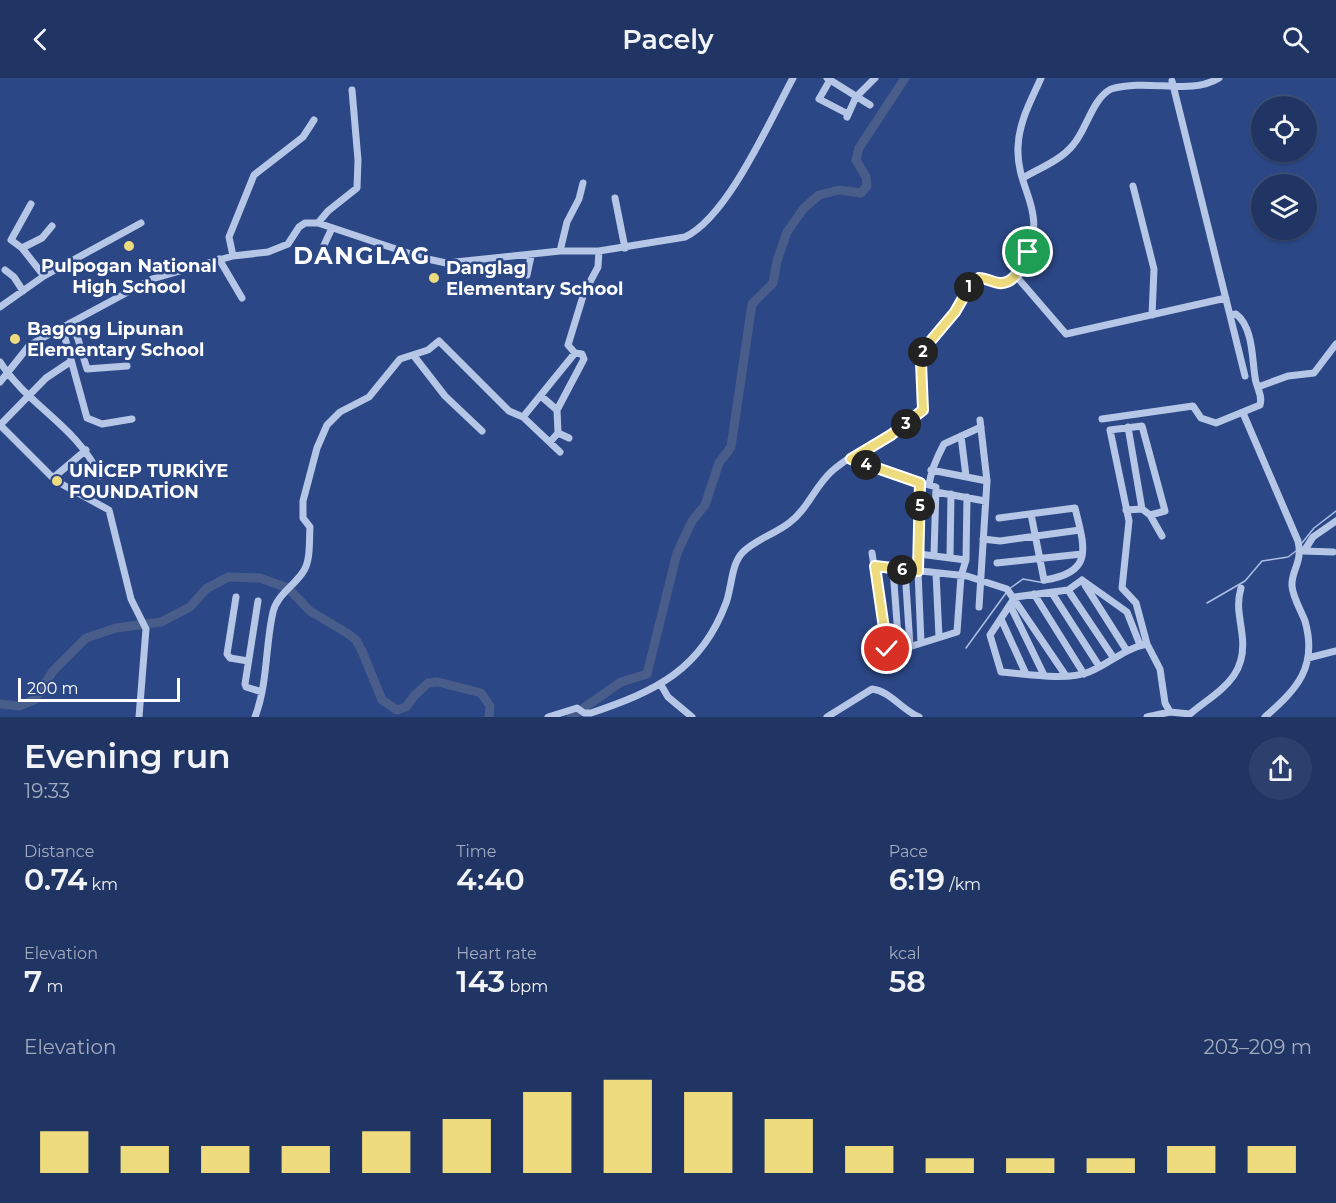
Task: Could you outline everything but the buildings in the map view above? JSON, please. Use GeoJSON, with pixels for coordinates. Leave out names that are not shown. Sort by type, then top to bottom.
{"type":"FeatureCollection","features":[{"type":"Feature","properties":{"kind":"street"},"geometry":{"type":"LineString","coordinates":[[0,382],[28,347],[152,279],[219,259],[268,252],[280,248],[288,244],[299,226],[305,223],[324,226],[434,261],[531,256],[560,251],[599,252],[685,237],[695,232],[707,220],[752,156],[793,78]]}},
{"type":"Feature","properties":{"kind":"street"},"geometry":{"type":"LineString","coordinates":[[843,78],[831,81],[819,99],[847,116],[856,97],[874,78]]}},
{"type":"Feature","properties":{"kind":"street"},"geometry":{"type":"LineString","coordinates":[[548,717],[580,710],[591,713],[608,707],[661,685],[687,666],[704,648],[727,600],[736,562],[742,552],[789,523],[807,506],[831,472],[891,435],[923,410],[921,362],[923,350],[955,312],[971,284],[979,278],[999,283],[1016,276],[1035,232],[1034,215],[1017,150],[1029,101],[1041,78]]}},
{"type":"Feature","properties":{"kind":"street"},"geometry":{"type":"LineString","coordinates":[[1023,178],[1060,157],[1071,147],[1106,92],[1132,81],[1199,84],[1219,78]]}},
{"type":"Feature","properties":{"kind":"street"},"geometry":{"type":"LineString","coordinates":[[831,81],[870,105]]}},
{"type":"Feature","properties":{"kind":"street"},"geometry":{"type":"LineString","coordinates":[[1172,81],[1245,376]]}},
{"type":"Feature","properties":{"kind":"street"},"geometry":{"type":"LineString","coordinates":[[318,258],[328,211],[357,188],[358,160],[352,90]]}},
{"type":"Feature","properties":{"kind":"street"},"geometry":{"type":"LineString","coordinates":[[233,256],[230,237],[254,175],[303,138],[314,120]]}},
{"type":"Feature","properties":{"kind":"street"},"geometry":{"type":"LineString","coordinates":[[560,251],[567,222],[579,199],[583,183]]}},
{"type":"Feature","properties":{"kind":"street"},"geometry":{"type":"LineString","coordinates":[[1133,186],[1154,269],[1152,315]]}},
{"type":"Feature","properties":{"kind":"street"},"geometry":{"type":"LineString","coordinates":[[615,198],[625,248]]}},
{"type":"Feature","properties":{"kind":"street"},"geometry":{"type":"LineString","coordinates":[[31,204],[11,238],[12,242],[22,248],[44,276]]}},
{"type":"Feature","properties":{"kind":"street"},"geometry":{"type":"LineString","coordinates":[[0,306],[44,276],[141,223]]}},
{"type":"Feature","properties":{"kind":"street"},"geometry":{"type":"LineString","coordinates":[[22,248],[42,237],[52,226]]}},
{"type":"Feature","properties":{"kind":"street"},"geometry":{"type":"LineString","coordinates":[[550,442],[558,433],[557,410],[584,359],[582,354],[575,353],[568,345],[584,292],[597,267],[599,252]]}},
{"type":"Feature","properties":{"kind":"street"},"geometry":{"type":"LineString","coordinates":[[527,275],[531,256]]}},
{"type":"Feature","properties":{"kind":"street"},"geometry":{"type":"LineString","coordinates":[[219,259],[242,298]]}},
{"type":"Feature","properties":{"kind":"street"},"geometry":{"type":"LineString","coordinates":[[5,270],[14,277],[23,291]]}},
{"type":"Feature","properties":{"kind":"street"},"geometry":{"type":"LineString","coordinates":[[1016,276],[1066,334],[1226,298]]}},
{"type":"Feature","properties":{"kind":"street"},"geometry":{"type":"LineString","coordinates":[[1102,419],[1193,406],[1201,418],[1216,423],[1260,405],[1262,398],[1244,322],[1236,314],[1230,315]]}},
{"type":"Feature","properties":{"kind":"street"},"geometry":{"type":"LineString","coordinates":[[70,323],[78,339],[87,369],[127,366]]}},
{"type":"Feature","properties":{"kind":"street"},"geometry":{"type":"LineString","coordinates":[[62,327],[88,420],[102,424],[132,419]]}},
{"type":"Feature","properties":{"kind":"street"},"geometry":{"type":"LineString","coordinates":[[255,717],[262,692],[273,612],[284,592],[302,573],[307,563],[310,527],[303,518],[302,507],[311,468],[327,425],[340,412],[369,397],[400,359],[414,356],[439,341],[509,411],[523,417],[560,452]]}},
{"type":"Feature","properties":{"kind":"street"},"geometry":{"type":"LineString","coordinates":[[1258,387],[1288,376],[1314,373],[1336,344]]}},
{"type":"Feature","properties":{"kind":"street"},"geometry":{"type":"LineString","coordinates":[[523,417],[575,353]]}},
{"type":"Feature","properties":{"kind":"street"},"geometry":{"type":"LineString","coordinates":[[414,356],[445,396],[482,430]]}},
{"type":"Feature","properties":{"kind":"street"},"geometry":{"type":"LineString","coordinates":[[0,362],[8,374],[53,414],[86,450],[100,476]]}},
{"type":"Feature","properties":{"kind":"street"},"geometry":{"type":"LineString","coordinates":[[70,362],[46,378],[0,425],[53,478],[70,490],[109,510],[131,599],[145,625],[139,717]]}},
{"type":"Feature","properties":{"kind":"street"},"geometry":{"type":"LineString","coordinates":[[541,396],[557,410]]}},
{"type":"Feature","properties":{"kind":"street"},"geometry":{"type":"LineString","coordinates":[[1243,413],[1302,551]]}},
{"type":"Feature","properties":{"kind":"street"},"geometry":{"type":"LineString","coordinates":[[1123,416],[1142,509]]}},
{"type":"Feature","properties":{"kind":"street"},"geometry":{"type":"LineString","coordinates":[[929,485],[931,470],[940,457],[944,444],[981,423],[987,481],[979,607]]}},
{"type":"Feature","properties":{"kind":"street"},"geometry":{"type":"LineString","coordinates":[[1143,644],[1136,603],[1122,588],[1128,521],[1110,430],[1142,426],[1165,511],[1150,515]]}},
{"type":"Feature","properties":{"kind":"street"},"geometry":{"type":"LineString","coordinates":[[558,433],[570,438]]}},
{"type":"Feature","properties":{"kind":"street"},"geometry":{"type":"LineString","coordinates":[[961,436],[966,476]]}},
{"type":"Feature","properties":{"kind":"street"},"geometry":{"type":"LineString","coordinates":[[53,478],[86,450]]}},
{"type":"Feature","properties":{"kind":"street"},"geometry":{"type":"LineString","coordinates":[[851,459],[936,487],[934,555]]}},
{"type":"Feature","properties":{"kind":"street"},"geometry":{"type":"LineString","coordinates":[[931,470],[987,481]]}},
{"type":"Feature","properties":{"kind":"street"},"geometry":{"type":"LineString","coordinates":[[920,483],[918,571],[921,643]]}},
{"type":"Feature","properties":{"kind":"street"},"geometry":{"type":"LineString","coordinates":[[936,492],[985,501]]}},
{"type":"Feature","properties":{"kind":"street"},"geometry":{"type":"LineString","coordinates":[[950,556],[951,494]]}},
{"type":"Feature","properties":{"kind":"street"},"geometry":{"type":"LineString","coordinates":[[872,553],[887,649],[893,652],[957,632],[961,576],[966,560],[967,497]]}},
{"type":"Feature","properties":{"kind":"street"},"geometry":{"type":"LineString","coordinates":[[999,518],[1075,508],[1082,554],[1079,566],[1072,573],[1044,580],[1031,514]]}},
{"type":"Feature","properties":{"kind":"street"},"geometry":{"type":"LineString","coordinates":[[1126,510],[1142,509],[1150,515],[1162,536]]}},
{"type":"Feature","properties":{"kind":"street"},"geometry":{"type":"LineString","coordinates":[[1265,717],[1297,686],[1308,658],[1307,632],[1292,585],[1302,551],[1313,537],[1336,521]]}},
{"type":"Feature","properties":{"kind":"street"},"geometry":{"type":"LineString","coordinates":[[983,539],[1000,541],[1080,530]]}},
{"type":"Feature","properties":{"kind":"street"},"geometry":{"type":"LineString","coordinates":[[1302,551],[1333,552]]}},
{"type":"Feature","properties":{"kind":"street"},"geometry":{"type":"LineString","coordinates":[[919,554],[950,556],[966,560]]}},
{"type":"Feature","properties":{"kind":"street"},"geometry":{"type":"LineString","coordinates":[[997,563],[1082,554]]}},
{"type":"Feature","properties":{"kind":"street"},"geometry":{"type":"LineString","coordinates":[[875,566],[961,576],[980,580],[1011,593],[1052,593],[1068,590],[1082,580]]}},
{"type":"Feature","properties":{"kind":"street"},"geometry":{"type":"LineString","coordinates":[[893,569],[899,650]]}},
{"type":"Feature","properties":{"kind":"street"},"geometry":{"type":"LineString","coordinates":[[905,570],[910,646]]}},
{"type":"Feature","properties":{"kind":"street"},"geometry":{"type":"LineString","coordinates":[[936,573],[939,637]]}},
{"type":"Feature","properties":{"kind":"street"},"geometry":{"type":"LineString","coordinates":[[1082,580],[1127,612],[1143,644],[1160,669],[1165,703],[1170,712]]}},
{"type":"Feature","properties":{"kind":"street"},"geometry":{"type":"LineString","coordinates":[[1082,580],[1127,651]]}},
{"type":"Feature","properties":{"kind":"street"},"geometry":{"type":"LineString","coordinates":[[1147,717],[1170,712],[1191,716],[1230,684],[1237,675],[1243,641],[1238,611],[1241,588]]}},
{"type":"Feature","properties":{"kind":"street"},"geometry":{"type":"LineString","coordinates":[[1068,590],[1113,657]]}},
{"type":"Feature","properties":{"kind":"street"},"geometry":{"type":"LineString","coordinates":[[1011,593],[1010,605],[990,635],[1001,672],[1066,676],[1084,674],[1113,657],[1143,644]]}},
{"type":"Feature","properties":{"kind":"street"},"geometry":{"type":"LineString","coordinates":[[1011,593],[1066,676]]}},
{"type":"Feature","properties":{"kind":"street"},"geometry":{"type":"LineString","coordinates":[[1052,593],[1099,666]]}},
{"type":"Feature","properties":{"kind":"street"},"geometry":{"type":"LineString","coordinates":[[1034,594],[1084,674]]}},
{"type":"Feature","properties":{"kind":"street"},"geometry":{"type":"LineString","coordinates":[[236,597],[227,654],[230,658],[248,661]]}},
{"type":"Feature","properties":{"kind":"street"},"geometry":{"type":"LineString","coordinates":[[258,601],[246,687],[262,692]]}},
{"type":"Feature","properties":{"kind":"street"},"geometry":{"type":"LineString","coordinates":[[1010,605],[1044,675]]}},
{"type":"Feature","properties":{"kind":"street"},"geometry":{"type":"LineString","coordinates":[[1001,619],[1026,674]]}},
{"type":"Feature","properties":{"kind":"street"},"geometry":{"type":"LineString","coordinates":[[1308,658],[1336,651]]}},
{"type":"Feature","properties":{"kind":"street"},"geometry":{"type":"LineString","coordinates":[[661,685],[668,697],[692,717]]}},
{"type":"Feature","properties":{"kind":"street"},"geometry":{"type":"LineString","coordinates":[[827,717],[872,689],[884,692],[908,712],[919,717]]}},
{"type":"Feature","properties":{"kind":"waterway"},"geometry":{"type":"LineString","coordinates":[[571,717],[621,682],[647,674],[677,553],[692,521],[705,505],[719,463],[731,447],[752,304],[773,283],[777,261],[787,232],[804,208],[819,195],[839,190],[861,193],[867,186],[866,177],[856,160],[859,148],[905,78]]}},
{"type":"Feature","properties":{"kind":"waterway"},"geometry":{"type":"LineString","coordinates":[[1302,543],[1314,528],[1336,511]]}},
{"type":"Feature","properties":{"kind":"waterway"},"geometry":{"type":"LineString","coordinates":[[1207,603],[1245,581],[1262,561],[1288,557],[1296,551]]}},
{"type":"Feature","properties":{"kind":"waterway"},"geometry":{"type":"LineString","coordinates":[[0,704],[19,706],[34,700],[53,671],[86,638],[116,628],[161,622],[190,607],[206,589],[228,577],[260,578],[288,588],[310,611],[356,640],[382,700],[397,710],[406,707],[428,683],[438,682],[481,693],[490,706],[489,717]]}},
{"type":"Feature","properties":{"kind":"waterway"},"geometry":{"type":"LineString","coordinates":[[1009,589],[1023,579],[1045,583]]}},
{"type":"Feature","properties":{"kind":"waterway"},"geometry":{"type":"LineString","coordinates":[[966,648],[1006,593]]}},
{"type":"Feature","properties":{"kind":"place","name":"Pulpogan National High School"},"geometry":{"type":"Point","coordinates":[129,246]}},
{"type":"Feature","properties":{"kind":"place","name":"Danglag Elementary School"},"geometry":{"type":"Point","coordinates":[434,278]}},
{"type":"Feature","properties":{"kind":"place","name":"Bagong Lipunan Elementary School"},"geometry":{"type":"Point","coordinates":[15,339]}},
{"type":"Feature","properties":{"kind":"place","name":"UNİCEP TURKİYE FOUNDATİON"},"geometry":{"type":"Point","coordinates":[57,481]}},
{"type":"Feature","properties":{"kind":"district","name":"DANGLAG"},"geometry":{"type":"Point","coordinates":[362,255]}},
{"type":"Feature","properties":{"kind":"route"},"geometry":{"type":"LineString","coordinates":[[887,649],[875,566],[918,571],[920,483],[851,459],[891,435],[923,410],[921,362],[923,350],[955,312],[971,284],[979,278],[999,283],[1008,281],[1016,276],[1028,252]]}}]}
